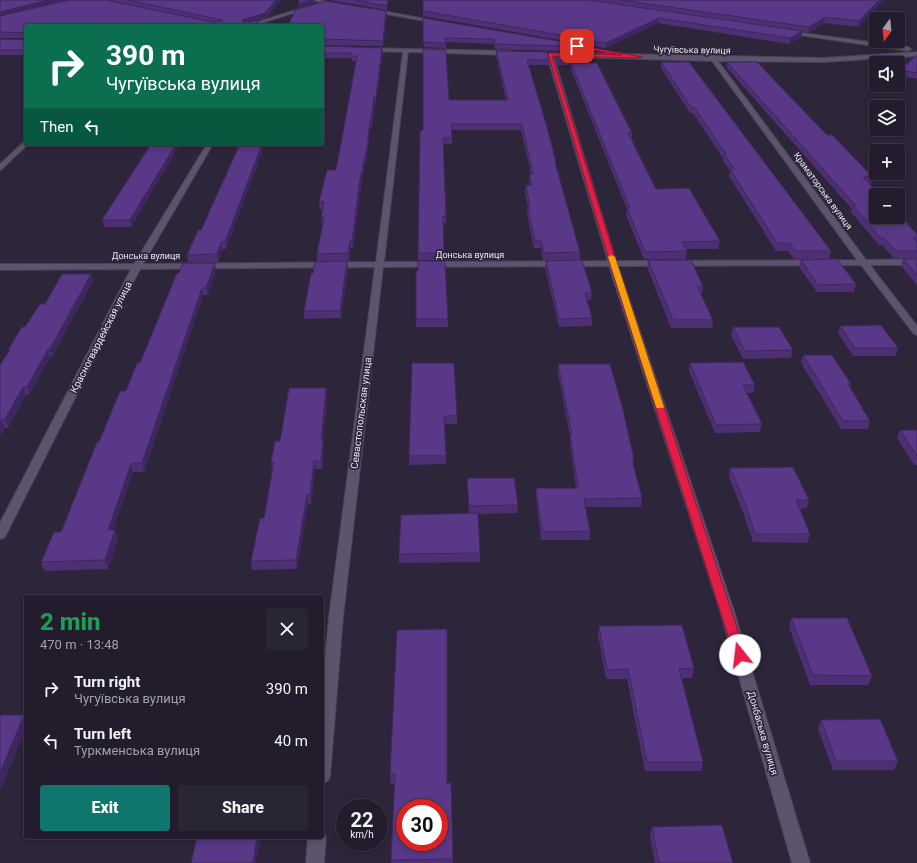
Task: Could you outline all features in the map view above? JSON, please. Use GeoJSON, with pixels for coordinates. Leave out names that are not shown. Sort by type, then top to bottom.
{"type":"FeatureCollection","features":[{"type":"Feature","properties":{"kind":"street"},"geometry":{"type":"LineString","coordinates":[[312,0],[341,5]]}},
{"type":"Feature","properties":{"kind":"street"},"geometry":{"type":"LineString","coordinates":[[253,24],[333,0]]}},
{"type":"Feature","properties":{"kind":"street"},"geometry":{"type":"LineString","coordinates":[[365,9],[443,23]]}},
{"type":"Feature","properties":{"kind":"street"},"geometry":{"type":"LineString","coordinates":[[779,31],[917,50]]}},
{"type":"Feature","properties":{"kind":"street"},"geometry":{"type":"LineString","coordinates":[[360,49],[518,54]]}},
{"type":"Feature","properties":{"kind":"street","name":"Севастопольская улица"},"geometry":{"type":"LineString","coordinates":[[324,753],[336,617],[406,50]]}},
{"type":"Feature","properties":{"kind":"street"},"geometry":{"type":"LineString","coordinates":[[600,50],[640,57]]}},
{"type":"Feature","properties":{"kind":"street","name":"Чугуївська вулиця"},"geometry":{"type":"LineString","coordinates":[[565,55],[823,60],[917,54]]}},
{"type":"Feature","properties":{"kind":"street","name":"Донбаська вулиця"},"geometry":{"type":"LineString","coordinates":[[550,55],[613,264],[727,611],[801,863]]}},
{"type":"Feature","properties":{"kind":"street","name":"Краматорська вулиця"},"geometry":{"type":"LineString","coordinates":[[714,59],[862,262],[917,332]]}},
{"type":"Feature","properties":{"kind":"street"},"geometry":{"type":"LineString","coordinates":[[0,168],[24,144]]}},
{"type":"Feature","properties":{"kind":"street","name":"Красногвардейская улица"},"geometry":{"type":"LineString","coordinates":[[0,535],[137,266],[209,146]]}},
{"type":"Feature","properties":{"kind":"street","name":"Донська вулиця"},"geometry":{"type":"LineString","coordinates":[[0,267],[917,262]]}},
{"type":"Feature","properties":{"kind":"street"},"geometry":{"type":"LineString","coordinates":[[314,863],[317,839]]}},
{"type":"Feature","properties":{"kind":"building"},"geometry":{"type":"Polygon","coordinates":[[[0,0],[48,0],[0,12],[0,0]]]}},
{"type":"Feature","properties":{"kind":"building"},"geometry":{"type":"Polygon","coordinates":[[[69,0],[106,0],[212,22],[223,21],[128,0],[276,0],[265,13],[242,20],[243,22],[250,22],[259,20],[256,24],[24,24],[24,33],[0,32],[0,16],[69,0]]]}},
{"type":"Feature","properties":{"kind":"building"},"geometry":{"type":"Polygon","coordinates":[[[299,0],[310,0],[298,4],[299,0]]]}},
{"type":"Feature","properties":{"kind":"building"},"geometry":{"type":"Polygon","coordinates":[[[354,0],[388,0],[387,6],[354,0]]]}},
{"type":"Feature","properties":{"kind":"building"},"geometry":{"type":"Polygon","coordinates":[[[423,0],[588,0],[802,31],[790,38],[659,18],[606,43],[423,11],[423,0]]]}},
{"type":"Feature","properties":{"kind":"building"},"geometry":{"type":"Polygon","coordinates":[[[621,0],[879,0],[859,21],[825,17],[809,27],[621,0]]]}},
{"type":"Feature","properties":{"kind":"building"},"geometry":{"type":"Polygon","coordinates":[[[325,1],[386,11],[383,41],[324,39],[324,24],[289,24],[295,10],[325,1]]]}},
{"type":"Feature","properties":{"kind":"building"},"geometry":{"type":"Polygon","coordinates":[[[423,18],[594,47],[495,44],[494,39],[445,38],[446,43],[423,42],[423,18]]]}},
{"type":"Feature","properties":{"kind":"building"},"geometry":{"type":"Polygon","coordinates":[[[0,39],[24,40],[24,50],[0,50],[0,39]]]}},
{"type":"Feature","properties":{"kind":"building"},"geometry":{"type":"Polygon","coordinates":[[[324,46],[382,48],[376,97],[374,97],[367,148],[360,179],[352,241],[350,241],[348,253],[317,254],[324,217],[321,217],[324,202],[319,202],[327,170],[336,170],[357,56],[351,56],[352,53],[324,53],[324,46]]]}},
{"type":"Feature","properties":{"kind":"building"},"geometry":{"type":"Polygon","coordinates":[[[423,49],[446,50],[449,100],[508,100],[496,51],[547,52],[549,60],[527,60],[549,134],[555,162],[580,252],[544,253],[541,241],[535,241],[528,207],[530,207],[526,185],[532,185],[529,174],[533,174],[522,124],[451,124],[452,138],[443,138],[446,216],[443,216],[444,253],[418,253],[420,131],[423,130],[423,49]]]}},
{"type":"Feature","properties":{"kind":"building"},"geometry":{"type":"Polygon","coordinates":[[[555,52],[584,53],[570,60],[558,60],[555,52]]]}},
{"type":"Feature","properties":{"kind":"building"},"geometry":{"type":"Polygon","coordinates":[[[917,55],[917,73],[905,71],[905,66],[917,55]]]}},
{"type":"Feature","properties":{"kind":"building"},"geometry":{"type":"Polygon","coordinates":[[[661,62],[689,62],[831,251],[795,251],[790,243],[777,243],[730,169],[735,169],[724,154],[726,154],[694,107],[691,107],[661,62]]]}},
{"type":"Feature","properties":{"kind":"building"},"geometry":{"type":"Polygon","coordinates":[[[727,62],[757,62],[827,135],[832,135],[869,173],[869,177],[863,177],[873,188],[869,188],[869,224],[905,224],[905,221],[917,234],[917,238],[913,238],[917,242],[917,251],[896,251],[884,238],[881,238],[853,206],[856,206],[727,62]]]}},
{"type":"Feature","properties":{"kind":"building"},"geometry":{"type":"Polygon","coordinates":[[[571,63],[597,63],[632,133],[628,133],[656,189],[689,188],[720,241],[682,242],[687,251],[645,252],[627,208],[630,208],[571,63]]]}},
{"type":"Feature","properties":{"kind":"building"},"geometry":{"type":"Polygon","coordinates":[[[150,146],[175,146],[130,220],[102,220],[150,146]]]}},
{"type":"Feature","properties":{"kind":"building"},"geometry":{"type":"Polygon","coordinates":[[[239,146],[261,146],[225,242],[221,242],[217,254],[187,255],[198,230],[201,230],[239,146]]]}},
{"type":"Feature","properties":{"kind":"building"},"geometry":{"type":"Polygon","coordinates":[[[837,259],[856,284],[818,285],[801,260],[837,259]]]}},
{"type":"Feature","properties":{"kind":"building"},"geometry":{"type":"Polygon","coordinates":[[[903,259],[917,259],[917,275],[903,259]]]}},
{"type":"Feature","properties":{"kind":"building"},"geometry":{"type":"Polygon","coordinates":[[[582,260],[592,293],[585,293],[592,318],[559,319],[546,261],[582,260]]]}},
{"type":"Feature","properties":{"kind":"building"},"geometry":{"type":"Polygon","coordinates":[[[648,260],[691,260],[703,286],[697,286],[713,320],[673,320],[648,260]]]}},
{"type":"Feature","properties":{"kind":"building"},"geometry":{"type":"Polygon","coordinates":[[[347,261],[340,311],[304,311],[311,273],[313,273],[315,262],[347,261]]]}},
{"type":"Feature","properties":{"kind":"building"},"geometry":{"type":"Polygon","coordinates":[[[418,261],[445,261],[448,319],[416,319],[416,271],[418,271],[418,261]]]}},
{"type":"Feature","properties":{"kind":"building"},"geometry":{"type":"Polygon","coordinates":[[[183,263],[215,263],[206,288],[202,288],[142,463],[131,464],[108,530],[115,530],[105,560],[41,562],[54,532],[61,532],[97,442],[99,442],[120,391],[126,391],[137,363],[140,363],[177,273],[179,273],[183,263]]]}},
{"type":"Feature","properties":{"kind":"building"},"geometry":{"type":"Polygon","coordinates":[[[62,274],[91,274],[50,349],[48,349],[27,387],[23,387],[5,419],[2,419],[0,423],[0,365],[22,327],[25,327],[40,304],[45,304],[62,274]]]}},
{"type":"Feature","properties":{"kind":"building"},"geometry":{"type":"Polygon","coordinates":[[[881,325],[898,348],[855,348],[840,326],[881,325]]]}},
{"type":"Feature","properties":{"kind":"building"},"geometry":{"type":"Polygon","coordinates":[[[733,327],[779,327],[793,350],[745,351],[733,327]]]}},
{"type":"Feature","properties":{"kind":"building"},"geometry":{"type":"Polygon","coordinates":[[[803,355],[832,355],[851,384],[848,384],[870,421],[843,421],[803,355]]]}},
{"type":"Feature","properties":{"kind":"building"},"geometry":{"type":"Polygon","coordinates":[[[743,362],[755,385],[743,385],[762,424],[716,425],[690,363],[743,362]]]}},
{"type":"Feature","properties":{"kind":"building"},"geometry":{"type":"Polygon","coordinates":[[[412,363],[454,363],[457,416],[444,416],[446,456],[409,456],[412,363]]]}},
{"type":"Feature","properties":{"kind":"building"},"geometry":{"type":"Polygon","coordinates":[[[558,364],[610,364],[623,409],[634,459],[632,459],[642,498],[584,499],[590,531],[542,532],[536,488],[578,488],[570,434],[572,434],[558,364]]]}},
{"type":"Feature","properties":{"kind":"building"},"geometry":{"type":"Polygon","coordinates":[[[289,388],[326,388],[321,440],[323,440],[321,461],[314,461],[310,495],[307,495],[296,560],[251,561],[260,518],[264,518],[274,462],[271,462],[275,441],[280,441],[289,388]]]}},
{"type":"Feature","properties":{"kind":"building"},"geometry":{"type":"Polygon","coordinates":[[[900,430],[917,430],[917,456],[900,430]]]}},
{"type":"Feature","properties":{"kind":"building"},"geometry":{"type":"Polygon","coordinates":[[[793,467],[809,500],[796,500],[810,534],[755,534],[746,506],[730,468],[793,467]]]}},
{"type":"Feature","properties":{"kind":"building"},"geometry":{"type":"Polygon","coordinates":[[[467,478],[514,478],[518,505],[469,506],[467,478]]]}},
{"type":"Feature","properties":{"kind":"building"},"geometry":{"type":"Polygon","coordinates":[[[478,513],[480,553],[399,554],[401,515],[478,513]]]}},
{"type":"Feature","properties":{"kind":"building"},"geometry":{"type":"Polygon","coordinates":[[[791,618],[847,618],[872,676],[813,675],[791,618]]]}},
{"type":"Feature","properties":{"kind":"building"},"geometry":{"type":"Polygon","coordinates":[[[682,625],[694,668],[679,669],[703,762],[647,762],[628,669],[607,670],[599,626],[682,625]]]}},
{"type":"Feature","properties":{"kind":"building"},"geometry":{"type":"Polygon","coordinates":[[[447,629],[447,783],[451,783],[453,859],[391,860],[395,774],[390,774],[397,630],[447,629]]]}},
{"type":"Feature","properties":{"kind":"building"},"geometry":{"type":"Polygon","coordinates":[[[0,715],[24,715],[0,773],[0,715]]]}},
{"type":"Feature","properties":{"kind":"building"},"geometry":{"type":"Polygon","coordinates":[[[880,719],[898,761],[836,761],[821,720],[880,719]]]}},
{"type":"Feature","properties":{"kind":"building"},"geometry":{"type":"Polygon","coordinates":[[[722,825],[733,863],[659,863],[652,827],[722,825]]]}},
{"type":"Feature","properties":{"kind":"building"},"geometry":{"type":"Polygon","coordinates":[[[197,839],[257,839],[253,863],[191,863],[197,839]]]}},
{"type":"Feature","properties":{"kind":"slow traffic"},"geometry":{"type":"LineString","coordinates":[[611,257],[660,407]]}},
{"type":"Feature","properties":{"kind":"route"},"geometry":{"type":"LineString","coordinates":[[577,46],[640,57],[550,54],[613,264],[727,611],[740,655]]}}]}
